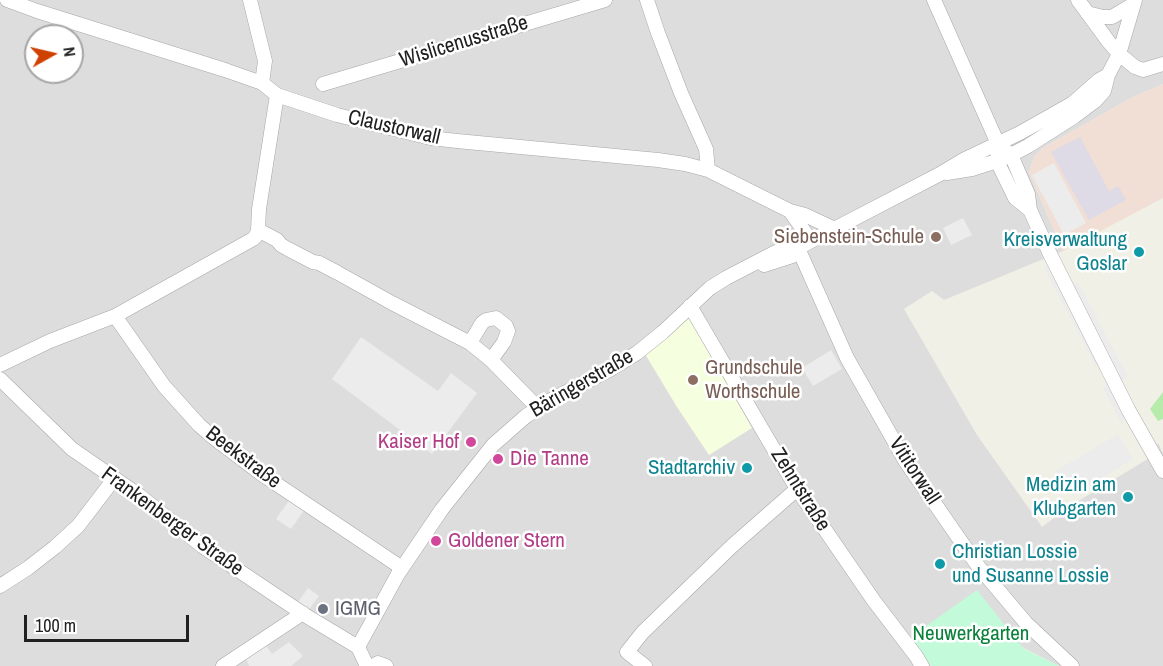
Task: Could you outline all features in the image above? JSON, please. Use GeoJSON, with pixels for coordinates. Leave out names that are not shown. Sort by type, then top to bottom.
{"type":"FeatureCollection","features":[{"type":"Feature","properties":{"kind":"street","name":"Claustorwall"},"geometry":{"type":"LineString","coordinates":[[7,0],[225,70],[262,83],[277,95],[337,115],[431,138],[658,160],[708,170],[789,212],[805,215],[835,229]]}},
{"type":"Feature","properties":{"kind":"street"},"geometry":{"type":"LineString","coordinates":[[250,0],[265,61],[262,83]]}},
{"type":"Feature","properties":{"kind":"street","name":"Wislicenusstraße"},"geometry":{"type":"LineString","coordinates":[[323,84],[605,0]]}},
{"type":"Feature","properties":{"kind":"street"},"geometry":{"type":"LineString","coordinates":[[647,0],[677,82],[706,149],[708,170]]}},
{"type":"Feature","properties":{"kind":"street"},"geometry":{"type":"LineString","coordinates":[[934,0],[998,144],[998,161],[1015,198],[1030,210]]}},
{"type":"Feature","properties":{"kind":"street"},"geometry":{"type":"LineString","coordinates":[[1077,0],[1119,54],[1135,67],[1143,70],[1163,64]]}},
{"type":"Feature","properties":{"kind":"street"},"geometry":{"type":"LineString","coordinates":[[1087,13],[1112,17],[1134,3]]}},
{"type":"Feature","properties":{"kind":"street"},"geometry":{"type":"LineString","coordinates":[[940,174],[972,169],[998,161],[1028,146],[1086,109],[1104,91],[1108,75],[1119,54],[1134,3]]}},
{"type":"Feature","properties":{"kind":"street","name":"Bäringerstraße"},"geometry":{"type":"LineString","coordinates":[[358,647],[398,566],[493,445],[538,408],[637,353],[710,288],[752,266],[792,256],[798,248],[1073,103],[1108,75]]}},
{"type":"Feature","properties":{"kind":"street"},"geometry":{"type":"LineString","coordinates":[[0,365],[50,341],[115,316],[185,282],[254,239],[258,231],[259,209],[277,95]]}},
{"type":"Feature","properties":{"kind":"street"},"geometry":{"type":"LineString","coordinates":[[998,144],[1011,155],[1028,194],[1030,210],[1050,254],[1129,411],[1163,471]]}},
{"type":"Feature","properties":{"kind":"street","name":"Claustorwall"},"geometry":{"type":"LineString","coordinates":[[789,212],[811,241]]}},
{"type":"Feature","properties":{"kind":"street"},"geometry":{"type":"LineString","coordinates":[[258,231],[277,240],[288,249],[470,343],[491,360],[538,408]]}},
{"type":"Feature","properties":{"kind":"street","name":"Vititorwall"},"geometry":{"type":"LineString","coordinates":[[798,248],[847,358],[906,462],[978,566],[1026,623],[1072,666]]}},
{"type":"Feature","properties":{"kind":"street","name":"Zehntstraße"},"geometry":{"type":"LineString","coordinates":[[690,306],[797,489],[922,666]]}},
{"type":"Feature","properties":{"kind":"street","name":"Beekstraße"},"geometry":{"type":"LineString","coordinates":[[115,316],[164,386],[207,432],[230,452],[398,566]]}},
{"type":"Feature","properties":{"kind":"street"},"geometry":{"type":"LineString","coordinates":[[470,343],[482,322],[491,318],[502,321],[508,331],[507,336],[491,360]]}},
{"type":"Feature","properties":{"kind":"street","name":"Frankenberger Straße"},"geometry":{"type":"LineString","coordinates":[[0,379],[72,450],[140,496],[202,546],[358,647]]}},
{"type":"Feature","properties":{"kind":"street"},"geometry":{"type":"LineString","coordinates":[[0,586],[28,568],[71,533],[114,479]]}},
{"type":"Feature","properties":{"kind":"street"},"geometry":{"type":"LineString","coordinates":[[645,666],[627,652],[643,632],[732,546],[797,489]]}},
{"type":"Feature","properties":{"kind":"street"},"geometry":{"type":"LineString","coordinates":[[223,666],[303,613]]}},
{"type":"Feature","properties":{"kind":"street"},"geometry":{"type":"LineString","coordinates":[[358,647],[367,666]]}},
{"type":"Feature","properties":{"kind":"street"},"geometry":{"type":"LineString","coordinates":[[373,666],[378,663],[386,666]]}},
{"type":"Feature","properties":{"kind":"shaded area"},"geometry":{"type":"Polygon","coordinates":[[[0,0],[1163,0],[1163,84],[1131,98],[1043,148],[1034,157],[1029,172],[1063,251],[944,300],[932,291],[904,309],[977,435],[1042,527],[1067,508],[1151,457],[1158,443],[1163,453],[1163,666],[1059,666],[1020,645],[910,639],[931,666],[0,666],[0,0]]]}},
{"type":"Feature","properties":{"kind":"shaded area"},"geometry":{"type":"Polygon","coordinates":[[[1163,84],[1163,198],[1063,251],[1029,171],[1034,157],[1043,148],[1131,98],[1163,84]]]}},
{"type":"Feature","properties":{"kind":"shaded area"},"geometry":{"type":"Polygon","coordinates":[[[1080,137],[1109,191],[1118,186],[1126,200],[1089,220],[1051,152],[1080,137]]]}},
{"type":"Feature","properties":{"kind":"shaded area"},"geometry":{"type":"Polygon","coordinates":[[[1054,163],[1086,223],[1064,235],[1032,175],[1054,163]]]}},
{"type":"Feature","properties":{"kind":"shaded area"},"geometry":{"type":"Polygon","coordinates":[[[963,218],[972,235],[951,245],[943,228],[963,218]]]}},
{"type":"Feature","properties":{"kind":"shaded area"},"geometry":{"type":"Polygon","coordinates":[[[1047,266],[1099,365],[1096,367],[1044,268],[1047,266]]]}},
{"type":"Feature","properties":{"kind":"shaded area"},"geometry":{"type":"Polygon","coordinates":[[[1078,282],[1128,377],[1121,381],[1070,286],[1078,282]]]}},
{"type":"Feature","properties":{"kind":"shaded area","name":"Grundschule Worthschule"},"geometry":{"type":"Polygon","coordinates":[[[689,318],[752,428],[709,455],[645,354],[689,318]]]}},
{"type":"Feature","properties":{"kind":"shaded area"},"geometry":{"type":"Polygon","coordinates":[[[361,337],[438,391],[451,373],[477,393],[432,454],[332,379],[361,337]]]}},
{"type":"Feature","properties":{"kind":"shaded area"},"geometry":{"type":"Polygon","coordinates":[[[831,350],[842,369],[813,386],[802,368],[831,350]]]}},
{"type":"Feature","properties":{"kind":"shaded area"},"geometry":{"type":"Polygon","coordinates":[[[1107,380],[1125,414],[1122,425],[1104,390],[1107,380]]]}},
{"type":"Feature","properties":{"kind":"shaded area"},"geometry":{"type":"Polygon","coordinates":[[[1118,434],[1133,459],[1073,496],[1056,471],[1118,434]]]}},
{"type":"Feature","properties":{"kind":"shaded area"},"geometry":{"type":"Polygon","coordinates":[[[290,499],[305,509],[291,529],[276,519],[290,499]]]}},
{"type":"Feature","properties":{"kind":"shaded area"},"geometry":{"type":"Polygon","coordinates":[[[308,588],[319,596],[308,611],[298,602],[308,588]]]}},
{"type":"Feature","properties":{"kind":"shaded area"},"geometry":{"type":"Polygon","coordinates":[[[289,642],[303,656],[291,666],[249,666],[246,659],[264,643],[272,654],[289,642]]]}},
{"type":"Feature","properties":{"kind":"green space"},"geometry":{"type":"Polygon","coordinates":[[[1163,392],[1163,419],[1158,421],[1150,409],[1163,392]]]}},
{"type":"Feature","properties":{"kind":"green space","name":"Neuwerkgarten"},"geometry":{"type":"Polygon","coordinates":[[[977,590],[1023,648],[1059,666],[931,666],[909,638],[977,590]]]}},
{"type":"Feature","properties":{"kind":"place","name":"Siebenstein-Schule"},"geometry":{"type":"Point","coordinates":[936,237]}},
{"type":"Feature","properties":{"kind":"place","name":"Kreisverwaltung Goslar"},"geometry":{"type":"Point","coordinates":[1139,252]}},
{"type":"Feature","properties":{"kind":"place","name":"Grundschule Worthschule"},"geometry":{"type":"Point","coordinates":[693,380]}},
{"type":"Feature","properties":{"kind":"place","name":"Kaiser Hof"},"geometry":{"type":"Point","coordinates":[471,442]}},
{"type":"Feature","properties":{"kind":"place","name":"Die Tanne"},"geometry":{"type":"Point","coordinates":[498,459]}},
{"type":"Feature","properties":{"kind":"place","name":"Stadtarchiv"},"geometry":{"type":"Point","coordinates":[747,468]}},
{"type":"Feature","properties":{"kind":"place","name":"Medizin am Klubgarten"},"geometry":{"type":"Point","coordinates":[1128,497]}},
{"type":"Feature","properties":{"kind":"place","name":"Goldener Stern"},"geometry":{"type":"Point","coordinates":[436,541]}},
{"type":"Feature","properties":{"kind":"place","name":"Christian Lossie und Susanne Lossie"},"geometry":{"type":"Point","coordinates":[940,564]}},
{"type":"Feature","properties":{"kind":"place","name":"IGMG"},"geometry":{"type":"Point","coordinates":[323,609]}}]}
